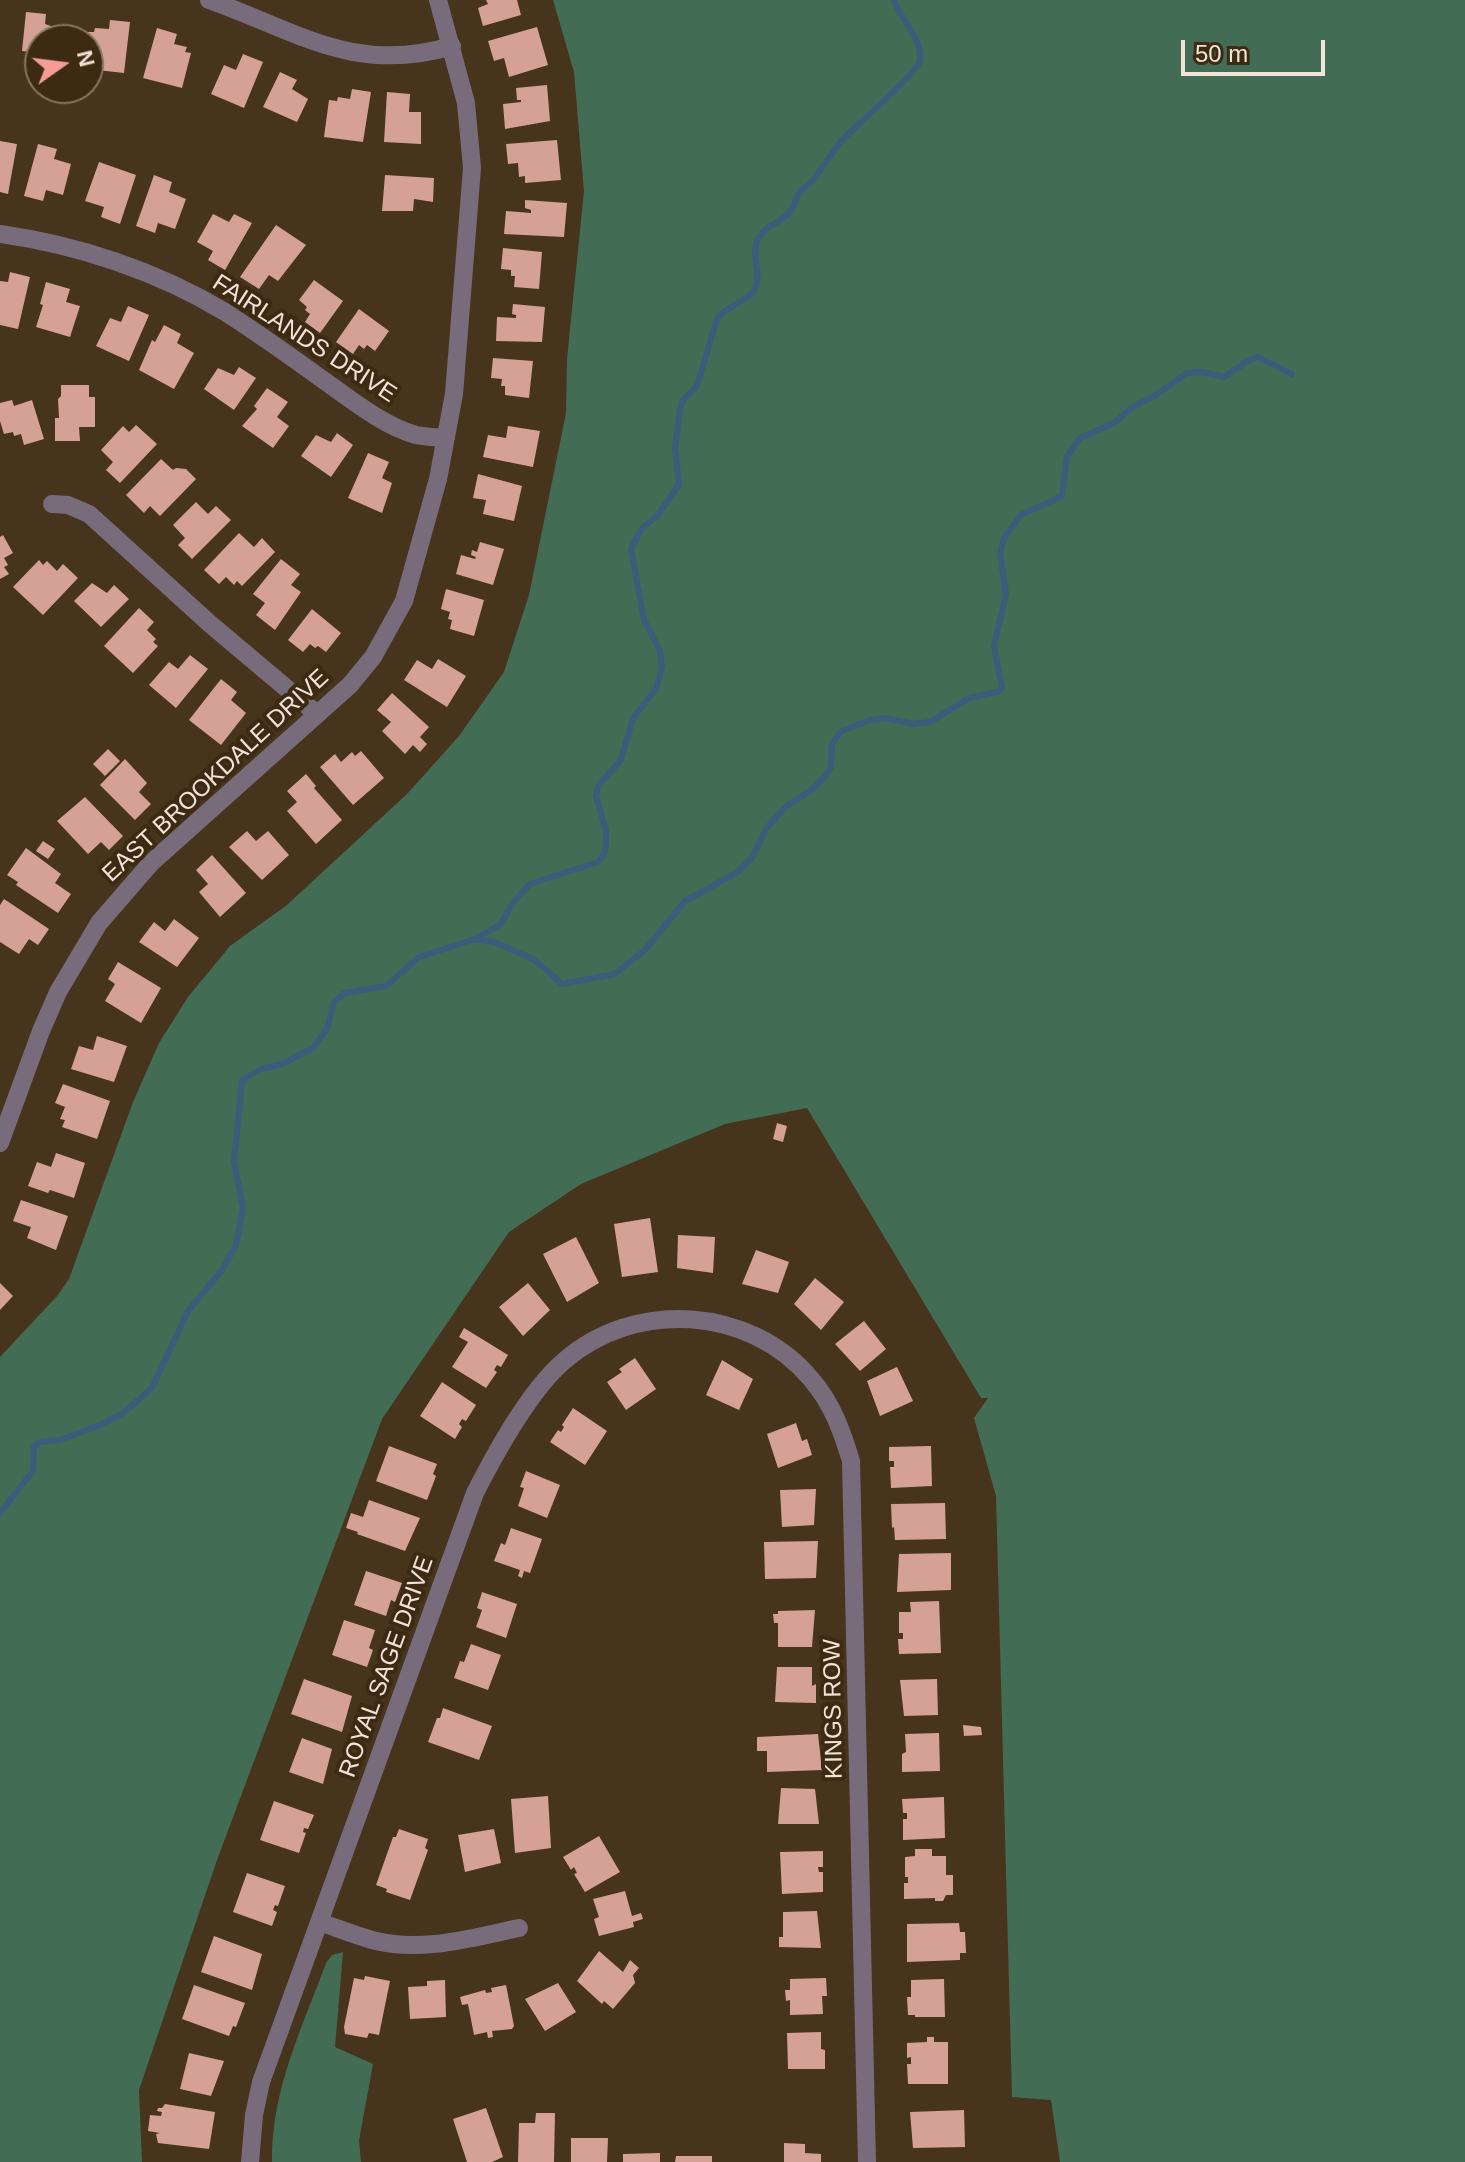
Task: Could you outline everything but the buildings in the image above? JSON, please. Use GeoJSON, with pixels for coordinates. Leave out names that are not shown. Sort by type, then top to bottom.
{"type":"FeatureCollection","features":[{"type":"Feature","properties":{"kind":"street"},"geometry":{"type":"LineString","coordinates":[[209,0],[297,37],[359,54],[407,55],[452,46]]}},
{"type":"Feature","properties":{"kind":"street","name":"EAST BROOKDALE DRIVE"},"geometry":{"type":"LineString","coordinates":[[0,1143],[58,992],[99,923],[151,863],[350,685],[373,657],[404,601],[438,479],[454,394],[472,168],[466,103],[438,0]]}},
{"type":"Feature","properties":{"kind":"street","name":"FAIRLANDS DRIVE"},"geometry":{"type":"LineString","coordinates":[[0,234],[100,256],[179,288],[254,331],[383,419],[416,435],[446,438]]}},
{"type":"Feature","properties":{"kind":"street"},"geometry":{"type":"LineString","coordinates":[[52,504],[68,505],[89,514],[209,623],[317,714]]}},
{"type":"Feature","properties":{"kind":"street","name":"ROYAL SAGE DRIVE"},"geometry":{"type":"LineString","coordinates":[[250,2162],[254,2115],[261,2082],[475,1493],[490,1464],[541,1385],[563,1362],[586,1345],[636,1323],[666,1318],[714,1322]]}},
{"type":"Feature","properties":{"kind":"street","name":"KINGS ROW"},"geometry":{"type":"LineString","coordinates":[[714,1322],[744,1330],[770,1344],[811,1379],[830,1404],[851,1461],[867,2162]]}},
{"type":"Feature","properties":{"kind":"street"},"geometry":{"type":"LineString","coordinates":[[319,1922],[373,1940],[401,1945],[431,1945],[519,1928]]}},
{"type":"Feature","properties":{"kind":"green space"},"geometry":{"type":"Polygon","coordinates":[[[553,0],[1465,0],[1465,2162],[1060,2162],[1051,2100],[1012,2097],[996,1496],[974,1418],[988,1398],[981,1398],[807,1108],[725,1124],[581,1184],[509,1232],[382,1419],[217,1860],[139,2090],[142,2162],[0,2162],[0,1357],[69,1279],[133,1102],[159,1043],[188,997],[230,946],[287,905],[408,793],[459,736],[504,672],[529,595],[566,413],[567,359],[584,191],[574,72],[553,0]]]}},
{"type":"Feature","properties":{"kind":"green space"},"geometry":{"type":"Polygon","coordinates":[[[343,1952],[335,2047],[373,2064],[359,2140],[361,2162],[272,2162],[282,2085],[298,2036],[326,1963],[332,1955],[343,1952]]]}},
{"type":"Feature","properties":{"kind":"waterway"},"geometry":{"type":"LineString","coordinates":[[0,1513],[33,1471],[34,1446],[102,1424],[123,1413],[152,1388],[188,1311],[222,1270],[236,1245],[243,1208],[234,1162],[242,1080],[313,1048],[327,1029],[334,1002],[345,993],[386,986],[419,957],[475,939],[501,924],[512,904],[530,884],[598,862],[604,855],[606,830],[596,796],[598,786],[621,760],[633,718],[656,689],[662,667],[660,651],[644,620],[631,549],[642,528],[657,516],[679,485],[675,448],[680,409],[683,400],[697,386],[717,319],[755,289],[757,241],[767,228],[789,213],[800,192],[814,179],[842,140],[899,86],[920,61],[915,37],[894,0]]}},
{"type":"Feature","properties":{"kind":"waterway"},"geometry":{"type":"LineString","coordinates":[[475,939],[494,942],[535,960],[562,984],[615,974],[645,950],[685,901],[736,873],[752,858],[766,829],[786,806],[809,792],[825,777],[831,767],[832,744],[841,731],[885,718],[914,724],[930,722],[969,698],[1002,688],[994,646],[1006,594],[1000,553],[1004,538],[1021,515],[1062,496],[1067,456],[1080,438],[1114,423],[1131,408],[1187,373],[1202,372],[1224,377],[1258,357],[1292,374]]}}]}
